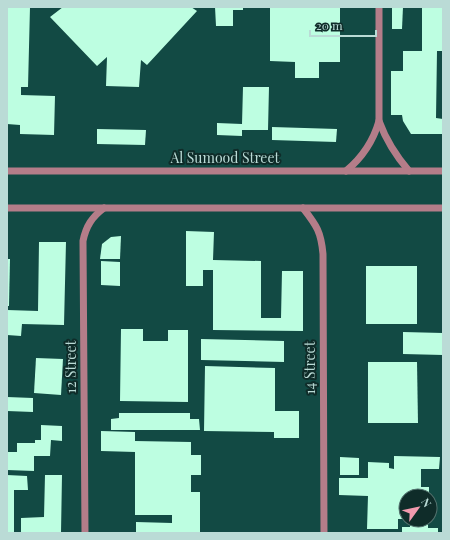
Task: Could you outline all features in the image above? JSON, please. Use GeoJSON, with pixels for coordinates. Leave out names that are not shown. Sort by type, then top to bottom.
{"type":"FeatureCollection","features":[{"type":"Feature","properties":{"kind":"street"},"geometry":{"type":"LineString","coordinates":[[346,171],[364,154],[376,133],[379,121],[380,7]]}},
{"type":"Feature","properties":{"kind":"street"},"geometry":{"type":"LineString","coordinates":[[379,121],[394,153],[409,171]]}},
{"type":"Feature","properties":{"kind":"street","name":"Al Sumood Street"},"geometry":{"type":"LineString","coordinates":[[7,171],[443,171]]}},
{"type":"Feature","properties":{"kind":"street"},"geometry":{"type":"LineString","coordinates":[[7,208],[443,208]]}},
{"type":"Feature","properties":{"kind":"street","name":"12 Street"},"geometry":{"type":"LineString","coordinates":[[85,533],[84,241],[85,231],[90,221],[104,208]]}},
{"type":"Feature","properties":{"kind":"street","name":"14 Street"},"geometry":{"type":"LineString","coordinates":[[303,208],[319,230],[322,239],[323,254],[324,533]]}},
{"type":"Feature","properties":{"kind":"building"},"geometry":{"type":"Polygon","coordinates":[[[7,7],[30,7],[28,87],[21,87],[21,95],[55,96],[54,135],[20,134],[20,125],[7,124],[7,7]]]}},
{"type":"Feature","properties":{"kind":"building"},"geometry":{"type":"Polygon","coordinates":[[[63,7],[191,7],[197,11],[147,65],[141,60],[139,87],[106,86],[107,57],[97,66],[50,17],[63,7]]]}},
{"type":"Feature","properties":{"kind":"building"},"geometry":{"type":"Polygon","coordinates":[[[215,7],[243,7],[243,10],[233,10],[233,26],[216,26],[215,7]]]}},
{"type":"Feature","properties":{"kind":"building"},"geometry":{"type":"Polygon","coordinates":[[[270,7],[340,7],[340,62],[319,62],[319,78],[295,78],[295,62],[270,61],[270,7]]]}},
{"type":"Feature","properties":{"kind":"building"},"geometry":{"type":"Polygon","coordinates":[[[392,7],[403,7],[402,29],[392,29],[392,7]]]}},
{"type":"Feature","properties":{"kind":"building"},"geometry":{"type":"Polygon","coordinates":[[[422,7],[443,7],[443,51],[437,51],[436,118],[443,119],[443,134],[411,134],[403,121],[402,115],[391,115],[391,71],[403,71],[403,51],[422,51],[422,7]]]}},
{"type":"Feature","properties":{"kind":"building"},"geometry":{"type":"Polygon","coordinates":[[[243,87],[269,87],[268,130],[242,130],[242,136],[217,135],[217,123],[242,124],[243,87]]]}},
{"type":"Feature","properties":{"kind":"building"},"geometry":{"type":"Polygon","coordinates":[[[272,127],[337,129],[336,142],[272,140],[272,127]]]}},
{"type":"Feature","properties":{"kind":"building"},"geometry":{"type":"Polygon","coordinates":[[[97,129],[146,130],[145,145],[97,144],[97,129]]]}},
{"type":"Feature","properties":{"kind":"building"},"geometry":{"type":"Polygon","coordinates":[[[186,231],[214,232],[213,260],[261,261],[261,318],[281,318],[282,271],[303,271],[303,331],[213,330],[213,270],[203,270],[203,286],[186,286],[186,231]]]}},
{"type":"Feature","properties":{"kind":"building"},"geometry":{"type":"Polygon","coordinates":[[[121,236],[120,259],[100,259],[102,244],[111,237],[121,236]]]}},
{"type":"Feature","properties":{"kind":"building"},"geometry":{"type":"Polygon","coordinates":[[[39,242],[66,242],[64,325],[22,324],[21,336],[7,335],[7,310],[38,311],[39,242]]]}},
{"type":"Feature","properties":{"kind":"building"},"geometry":{"type":"Polygon","coordinates":[[[7,259],[10,259],[9,306],[7,306],[7,259]]]}},
{"type":"Feature","properties":{"kind":"building"},"geometry":{"type":"Polygon","coordinates":[[[101,261],[120,262],[120,286],[101,285],[101,261]]]}},
{"type":"Feature","properties":{"kind":"building"},"geometry":{"type":"Polygon","coordinates":[[[366,266],[417,266],[417,324],[366,324],[366,266]]]}},
{"type":"Feature","properties":{"kind":"building"},"geometry":{"type":"Polygon","coordinates":[[[121,329],[143,329],[143,341],[168,341],[168,330],[188,330],[188,402],[120,401],[121,329]]]}},
{"type":"Feature","properties":{"kind":"building"},"geometry":{"type":"Polygon","coordinates":[[[403,332],[443,333],[443,355],[403,354],[403,332]]]}},
{"type":"Feature","properties":{"kind":"building"},"geometry":{"type":"Polygon","coordinates":[[[201,339],[284,341],[284,362],[201,360],[201,339]]]}},
{"type":"Feature","properties":{"kind":"building"},"geometry":{"type":"Polygon","coordinates":[[[36,358],[63,359],[61,395],[34,393],[36,358]]]}},
{"type":"Feature","properties":{"kind":"building"},"geometry":{"type":"Polygon","coordinates":[[[368,362],[417,362],[418,423],[368,423],[368,362]]]}},
{"type":"Feature","properties":{"kind":"building"},"geometry":{"type":"Polygon","coordinates":[[[205,366],[275,368],[275,411],[299,411],[299,438],[274,438],[274,432],[204,431],[205,366]]]}},
{"type":"Feature","properties":{"kind":"building"},"geometry":{"type":"Polygon","coordinates":[[[7,397],[33,398],[33,412],[7,411],[7,397]]]}},
{"type":"Feature","properties":{"kind":"building"},"geometry":{"type":"Polygon","coordinates":[[[119,413],[190,413],[190,419],[199,419],[200,430],[111,430],[111,419],[119,418],[119,413]]]}},
{"type":"Feature","properties":{"kind":"building"},"geometry":{"type":"Polygon","coordinates":[[[41,425],[62,426],[62,441],[51,440],[50,456],[34,456],[34,471],[7,470],[7,452],[17,452],[17,443],[35,443],[35,440],[41,440],[41,425]]]}},
{"type":"Feature","properties":{"kind":"building"},"geometry":{"type":"Polygon","coordinates":[[[101,431],[135,432],[135,441],[191,442],[191,455],[201,455],[201,475],[191,475],[191,492],[200,492],[200,533],[136,533],[136,522],[172,523],[172,515],[135,515],[135,452],[101,451],[101,431]]]}},
{"type":"Feature","properties":{"kind":"building"},"geometry":{"type":"Polygon","coordinates":[[[394,456],[440,457],[439,469],[421,469],[421,487],[429,488],[398,488],[398,529],[367,529],[368,496],[339,495],[339,478],[368,478],[368,462],[389,463],[389,468],[394,469],[394,456]]]}},
{"type":"Feature","properties":{"kind":"building"},"geometry":{"type":"Polygon","coordinates":[[[340,457],[359,458],[359,475],[340,475],[340,457]]]}},
{"type":"Feature","properties":{"kind":"building"},"geometry":{"type":"Polygon","coordinates":[[[7,475],[27,476],[28,490],[14,490],[14,533],[7,533],[7,475]]]}},
{"type":"Feature","properties":{"kind":"building"},"geometry":{"type":"Polygon","coordinates":[[[45,475],[62,475],[61,533],[21,533],[21,518],[44,517],[45,475]]]}},
{"type":"Feature","properties":{"kind":"building"},"geometry":{"type":"Polygon","coordinates":[[[402,528],[438,528],[438,533],[402,533],[402,528]]]}}]}
